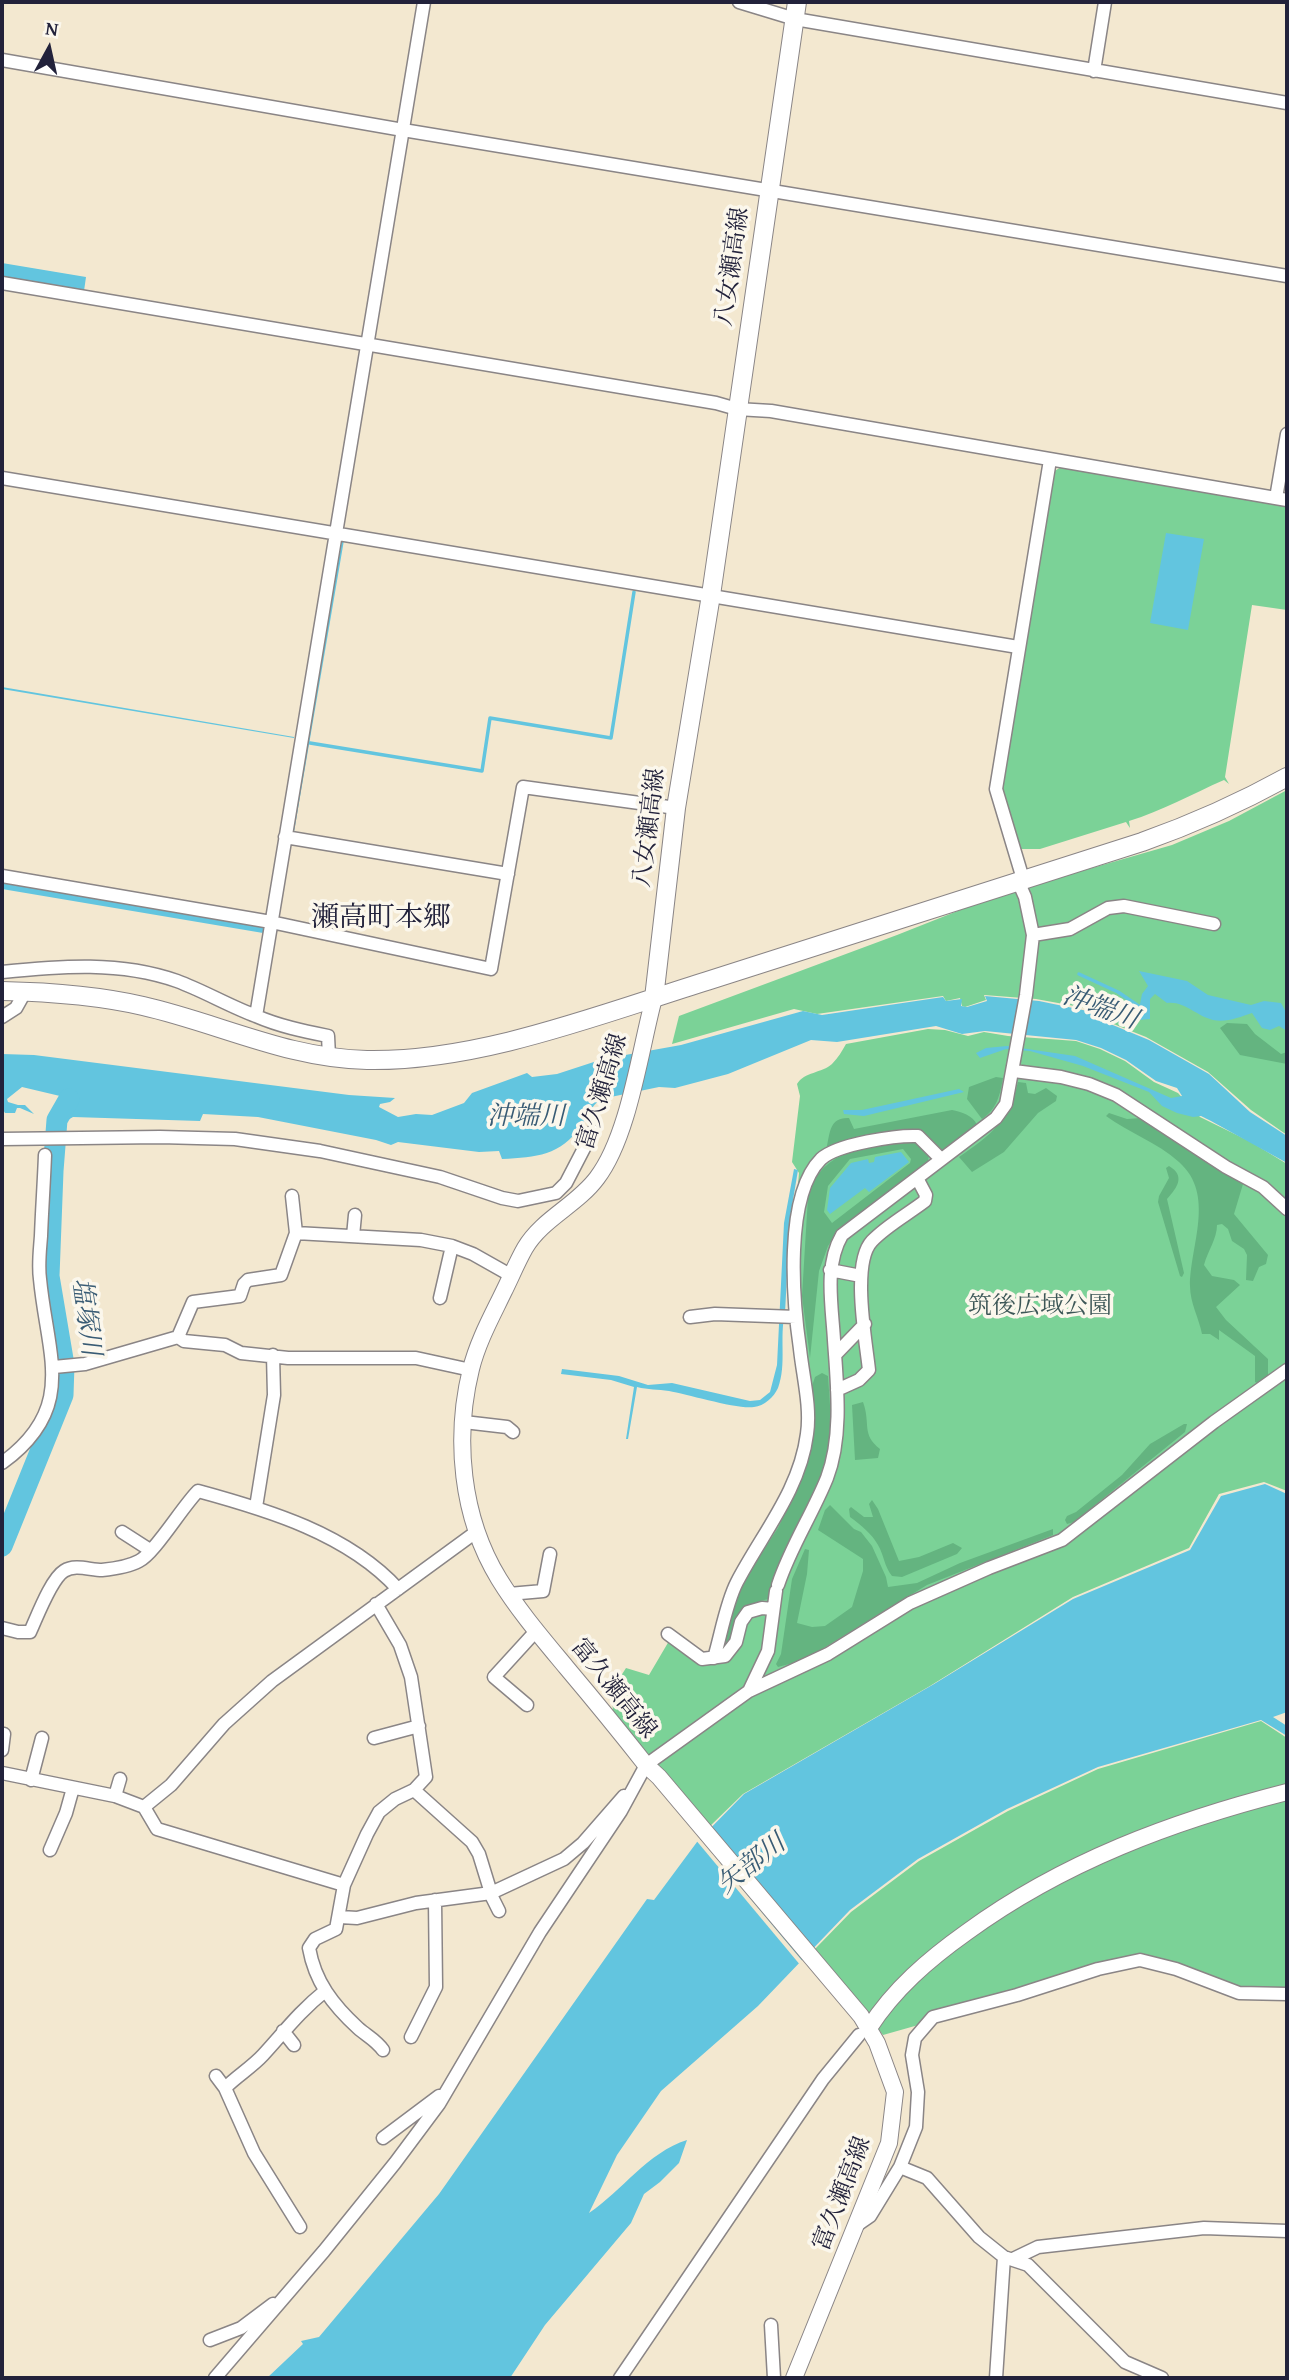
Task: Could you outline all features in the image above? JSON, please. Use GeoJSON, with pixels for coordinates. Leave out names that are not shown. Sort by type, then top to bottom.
{"type":"FeatureCollection","features":[{"type":"Feature","properties":{"kind":"main road","name":"八女瀬高線"},"geometry":{"type":"LineString","coordinates":[[654,998],[676,808],[711,595],[796,10]]}},
{"type":"Feature","properties":{"kind":"main road"},"geometry":{"type":"LineString","coordinates":[[2,991],[78,994],[145,1006],[306,1053],[365,1060],[446,1055],[555,1029],[1195,823],[1244,802],[1287,777]]}},
{"type":"Feature","properties":{"kind":"main road","name":"富久瀬高線"},"geometry":{"type":"LineString","coordinates":[[654,998],[614,1149],[596,1179],[540,1230],[526,1247],[487,1324],[471,1370],[464,1422],[464,1476],[476,1532],[490,1563],[509,1594],[536,1631],[863,2026],[889,2071],[895,2092],[895,2105],[888,2143],[794,2378]]}},
{"type":"Feature","properties":{"kind":"main road"},"geometry":{"type":"LineString","coordinates":[[863,2026],[937,1953],[982,1920],[1053,1876],[1135,1839],[1287,1792]]}},
{"type":"Feature","properties":{"kind":"street"},"geometry":{"type":"LineString","coordinates":[[256,1016],[424,2]]}},
{"type":"Feature","properties":{"kind":"street"},"geometry":{"type":"LineString","coordinates":[[739,2],[796,10],[1094,71],[1287,103]]}},
{"type":"Feature","properties":{"kind":"street"},"geometry":{"type":"LineString","coordinates":[[1094,71],[1105,2]]}},
{"type":"Feature","properties":{"kind":"street"},"geometry":{"type":"LineString","coordinates":[[2,60],[402,130],[1287,276]]}},
{"type":"Feature","properties":{"kind":"street"},"geometry":{"type":"LineString","coordinates":[[2,283],[1282,499],[1287,435]]}},
{"type":"Feature","properties":{"kind":"street"},"geometry":{"type":"LineString","coordinates":[[749,1691],[768,1650],[777,1588],[787,1558],[828,1476],[835,1450],[836,1390],[830,1270],[834,1249],[842,1235],[996,1118],[1006,1104],[1014,1071],[1033,935],[996,789],[1050,460]]}},
{"type":"Feature","properties":{"kind":"street"},"geometry":{"type":"LineString","coordinates":[[2,478],[1018,647]]}},
{"type":"Feature","properties":{"kind":"street"},"geometry":{"type":"LineString","coordinates":[[2,876],[271,922],[491,970],[523,787],[676,808]]}},
{"type":"Feature","properties":{"kind":"street"},"geometry":{"type":"LineString","coordinates":[[285,837],[508,874]]}},
{"type":"Feature","properties":{"kind":"street"},"geometry":{"type":"LineString","coordinates":[[1033,935],[1070,929],[1108,908],[1124,906],[1214,924]]}},
{"type":"Feature","properties":{"kind":"street"},"geometry":{"type":"LineString","coordinates":[[2,972],[78,966],[125,969],[177,981],[291,1029],[328,1036],[329,1056]]}},
{"type":"Feature","properties":{"kind":"street"},"geometry":{"type":"LineString","coordinates":[[2,1017],[16,1008],[25,992]]}},
{"type":"Feature","properties":{"kind":"street"},"geometry":{"type":"LineString","coordinates":[[1014,1071],[1070,1079],[1116,1096],[1226,1167],[1263,1187],[1287,1209]]}},
{"type":"Feature","properties":{"kind":"street"},"geometry":{"type":"LineString","coordinates":[[539,1198],[556,1193],[566,1183],[593,1131]]}},
{"type":"Feature","properties":{"kind":"street"},"geometry":{"type":"LineString","coordinates":[[714,1658],[735,1584],[782,1507],[807,1435],[808,1412],[796,1317],[794,1261],[801,1200],[808,1175],[823,1157],[844,1148],[904,1135],[918,1136],[941,1159]]}},
{"type":"Feature","properties":{"kind":"street"},"geometry":{"type":"LineString","coordinates":[[2,1139],[235,1139],[320,1151],[440,1177],[518,1201],[576,1198]]}},
{"type":"Feature","properties":{"kind":"street"},"geometry":{"type":"LineString","coordinates":[[2,1463],[18,1451],[37,1430],[50,1402],[54,1367],[39,1276],[45,1155]]}},
{"type":"Feature","properties":{"kind":"street"},"geometry":{"type":"LineString","coordinates":[[836,1390],[859,1380],[869,1370],[861,1276],[865,1252],[872,1241],[925,1201],[926,1195],[916,1178]]}},
{"type":"Feature","properties":{"kind":"street"},"geometry":{"type":"LineString","coordinates":[[178,1337],[193,1302],[240,1296],[248,1280],[281,1275],[296,1234],[292,1196]]}},
{"type":"Feature","properties":{"kind":"street"},"geometry":{"type":"LineString","coordinates":[[353,1237],[355,1215]]}},
{"type":"Feature","properties":{"kind":"street"},"geometry":{"type":"LineString","coordinates":[[296,1234],[421,1240],[452,1246],[473,1254],[512,1276]]}},
{"type":"Feature","properties":{"kind":"street"},"geometry":{"type":"LineString","coordinates":[[440,1298],[452,1246]]}},
{"type":"Feature","properties":{"kind":"street"},"geometry":{"type":"LineString","coordinates":[[830,1270],[861,1276]]}},
{"type":"Feature","properties":{"kind":"street"},"geometry":{"type":"LineString","coordinates":[[690,1317],[715,1314],[796,1317]]}},
{"type":"Feature","properties":{"kind":"street"},"geometry":{"type":"LineString","coordinates":[[835,1356],[865,1324]]}},
{"type":"Feature","properties":{"kind":"street"},"geometry":{"type":"LineString","coordinates":[[54,1367],[85,1364],[178,1337]]}},
{"type":"Feature","properties":{"kind":"street"},"geometry":{"type":"LineString","coordinates":[[178,1337],[184,1342],[225,1345],[242,1353],[288,1358],[416,1358],[471,1370]]}},
{"type":"Feature","properties":{"kind":"street"},"geometry":{"type":"LineString","coordinates":[[256,1507],[274,1395],[273,1355]]}},
{"type":"Feature","properties":{"kind":"street"},"geometry":{"type":"LineString","coordinates":[[215,2378],[395,2163],[445,2093],[540,1932],[621,1811],[646,1765],[749,1691],[828,1654],[910,1603],[1062,1539],[1214,1422],[1287,1370]]}},
{"type":"Feature","properties":{"kind":"street"},"geometry":{"type":"LineString","coordinates":[[464,1422],[507,1427],[513,1432]]}},
{"type":"Feature","properties":{"kind":"street"},"geometry":{"type":"LineString","coordinates":[[2,1628],[30,1632],[54,1582],[63,1571],[73,1568],[103,1570],[140,1561],[184,1504],[198,1491],[256,1507],[340,1544],[387,1576],[398,1589]]}},
{"type":"Feature","properties":{"kind":"street"},"geometry":{"type":"LineString","coordinates":[[122,1532],[150,1550]]}},
{"type":"Feature","properties":{"kind":"street"},"geometry":{"type":"LineString","coordinates":[[144,1807],[171,1785],[224,1724],[272,1681],[476,1532]]}},
{"type":"Feature","properties":{"kind":"street"},"geometry":{"type":"LineString","coordinates":[[509,1594],[543,1591],[550,1554]]}},
{"type":"Feature","properties":{"kind":"street"},"geometry":{"type":"LineString","coordinates":[[376,1604],[400,1645],[411,1677],[426,1777],[414,1790],[379,1812],[344,1885],[336,1929],[315,1939],[309,1948],[313,1969],[325,1991],[359,2029],[376,2040],[383,2050]]}},
{"type":"Feature","properties":{"kind":"street"},"geometry":{"type":"LineString","coordinates":[[668,1634],[702,1658],[725,1656],[736,1642],[741,1622],[748,1612],[762,1608],[774,1609]]}},
{"type":"Feature","properties":{"kind":"street"},"geometry":{"type":"LineString","coordinates":[[527,1706],[494,1677],[536,1631]]}},
{"type":"Feature","properties":{"kind":"street"},"geometry":{"type":"LineString","coordinates":[[374,1738],[419,1726]]}},
{"type":"Feature","properties":{"kind":"street"},"geometry":{"type":"LineString","coordinates":[[2,1749],[4,1734]]}},
{"type":"Feature","properties":{"kind":"street"},"geometry":{"type":"LineString","coordinates":[[31,1780],[42,1738]]}},
{"type":"Feature","properties":{"kind":"street"},"geometry":{"type":"LineString","coordinates":[[2,1773],[31,1780],[77,1785],[115,1796],[144,1807],[157,1829],[344,1885]]}},
{"type":"Feature","properties":{"kind":"street"},"geometry":{"type":"LineString","coordinates":[[115,1796],[120,1779]]}},
{"type":"Feature","properties":{"kind":"street"},"geometry":{"type":"LineString","coordinates":[[50,1850],[77,1785]]}},
{"type":"Feature","properties":{"kind":"street"},"geometry":{"type":"LineString","coordinates":[[340,1917],[356,1918],[435,1900],[490,1893],[564,1860],[583,1843],[634,1786]]}},
{"type":"Feature","properties":{"kind":"street"},"geometry":{"type":"LineString","coordinates":[[414,1790],[472,1842],[499,1911]]}},
{"type":"Feature","properties":{"kind":"street"},"geometry":{"type":"LineString","coordinates":[[411,2037],[436,1987],[435,1900]]}},
{"type":"Feature","properties":{"kind":"street"},"geometry":{"type":"LineString","coordinates":[[857,2225],[870,2216],[900,2167],[916,2127],[918,2092],[912,2055],[915,2038],[933,2017],[1017,1995],[1098,1969],[1140,1960],[1176,1969],[1239,1993],[1287,1994]]}},
{"type":"Feature","properties":{"kind":"street"},"geometry":{"type":"LineString","coordinates":[[225,2088],[261,2058],[300,2012],[325,1991]]}},
{"type":"Feature","properties":{"kind":"street"},"geometry":{"type":"LineString","coordinates":[[620,2378],[823,2079],[863,2026]]}},
{"type":"Feature","properties":{"kind":"street"},"geometry":{"type":"LineString","coordinates":[[283,2031],[294,2045]]}},
{"type":"Feature","properties":{"kind":"street"},"geometry":{"type":"LineString","coordinates":[[216,2076],[225,2088],[254,2152],[300,2227]]}},
{"type":"Feature","properties":{"kind":"street"},"geometry":{"type":"LineString","coordinates":[[383,2138],[445,2093]]}},
{"type":"Feature","properties":{"kind":"street"},"geometry":{"type":"LineString","coordinates":[[900,2167],[927,2178],[979,2236],[1009,2258],[1028,2265],[1125,2362],[1162,2378]]}},
{"type":"Feature","properties":{"kind":"street"},"geometry":{"type":"LineString","coordinates":[[1009,2258],[1038,2247],[1204,2228],[1287,2231]]}},
{"type":"Feature","properties":{"kind":"street"},"geometry":{"type":"LineString","coordinates":[[996,2378],[1009,2258]]}},
{"type":"Feature","properties":{"kind":"street"},"geometry":{"type":"LineString","coordinates":[[210,2340],[241,2328],[270,2305],[280,2303]]}},
{"type":"Feature","properties":{"kind":"street"},"geometry":{"type":"LineString","coordinates":[[771,2325],[774,2378]]}},
{"type":"Feature","properties":{"kind":"green space"},"geometry":{"type":"Polygon","coordinates":[[[1061,467],[1270,502],[1271,505],[1287,504],[1287,610],[1252,605],[1225,777],[1229,784],[1224,780],[1129,821],[1130,828],[1126,822],[1040,849],[1020,849],[1001,786],[1053,472],[1061,467]]]}},
{"type":"Feature","properties":{"kind":"green space"},"geometry":{"type":"Polygon","coordinates":[[[1287,790],[1287,1135],[1251,1110],[1208,1072],[1146,1037],[1111,1023],[1102,1011],[1036,999],[984,995],[986,1000],[965,1007],[962,1006],[960,998],[946,1001],[943,996],[817,1014],[794,1009],[672,1044],[679,1016],[998,895],[1172,845],[1229,821],[1287,790]]]}},
{"type":"Feature","properties":{"kind":"green space"},"geometry":{"type":"Polygon","coordinates":[[[1227,1023],[1247,1024],[1255,1034],[1281,1054],[1287,1052],[1287,1064],[1240,1055],[1220,1028],[1227,1023]]]}},
{"type":"Feature","properties":{"kind":"green space","name":"筑後広域公園"},"geometry":{"type":"Polygon","coordinates":[[[928,1029],[968,1036],[984,1032],[1076,1041],[1100,1049],[1125,1061],[1154,1082],[1178,1093],[1200,1117],[1251,1142],[1287,1164],[1287,1491],[1264,1482],[1219,1494],[1189,1548],[1073,1597],[930,1686],[743,1794],[707,1829],[613,1715],[612,1690],[626,1668],[649,1675],[669,1641],[710,1655],[766,1536],[790,1474],[804,1411],[795,1219],[799,1173],[792,1162],[800,1096],[797,1084],[804,1077],[832,1064],[846,1044],[928,1029]]]}},
{"type":"Feature","properties":{"kind":"green space"},"geometry":{"type":"Polygon","coordinates":[[[996,1077],[1003,1078],[999,1096],[991,1111],[982,1119],[967,1099],[969,1087],[996,1077]]]}},
{"type":"Feature","properties":{"kind":"green space"},"geometry":{"type":"Polygon","coordinates":[[[1018,1082],[1026,1083],[1028,1093],[1035,1094],[1046,1088],[1057,1096],[1056,1101],[1038,1113],[1004,1152],[972,1172],[959,1157],[997,1126],[1009,1107],[1018,1082]]]}},
{"type":"Feature","properties":{"kind":"green space"},"geometry":{"type":"Polygon","coordinates":[[[952,1110],[970,1116],[977,1125],[943,1151],[919,1131],[829,1149],[827,1146],[832,1126],[843,1118],[849,1118],[854,1129],[952,1110]]]}},
{"type":"Feature","properties":{"kind":"green space"},"geometry":{"type":"Polygon","coordinates":[[[1109,1113],[1127,1119],[1141,1118],[1243,1184],[1234,1214],[1268,1255],[1266,1264],[1259,1267],[1253,1281],[1246,1280],[1247,1255],[1244,1249],[1232,1241],[1228,1229],[1222,1224],[1217,1225],[1216,1235],[1204,1265],[1212,1276],[1234,1280],[1240,1285],[1216,1307],[1226,1320],[1268,1359],[1268,1377],[1259,1384],[1255,1382],[1255,1356],[1219,1330],[1219,1340],[1210,1334],[1202,1334],[1190,1292],[1199,1205],[1190,1175],[1170,1155],[1106,1116],[1109,1113]]]}},
{"type":"Feature","properties":{"kind":"green space"},"geometry":{"type":"Polygon","coordinates":[[[917,1141],[929,1155],[928,1161],[839,1230],[828,1246],[819,1271],[810,1358],[802,1296],[808,1197],[814,1180],[824,1168],[851,1151],[917,1141]],[[903,1149],[850,1159],[828,1186],[824,1212],[832,1223],[910,1163],[911,1159],[903,1149]]]}},
{"type":"Feature","properties":{"kind":"green space"},"geometry":{"type":"Polygon","coordinates":[[[1169,1166],[1178,1178],[1177,1186],[1167,1199],[1184,1273],[1182,1277],[1158,1202],[1169,1178],[1166,1168],[1169,1166]]]}},
{"type":"Feature","properties":{"kind":"green space"},"geometry":{"type":"Polygon","coordinates":[[[822,1373],[828,1376],[832,1435],[819,1481],[782,1556],[769,1599],[755,1603],[741,1612],[727,1646],[723,1643],[729,1619],[746,1577],[778,1528],[802,1477],[814,1413],[812,1386],[815,1377],[822,1373]]]}},
{"type":"Feature","properties":{"kind":"green space"},"geometry":{"type":"Polygon","coordinates":[[[863,1402],[868,1433],[880,1449],[878,1458],[855,1460],[852,1405],[863,1402]]]}},
{"type":"Feature","properties":{"kind":"green space"},"geometry":{"type":"Polygon","coordinates":[[[1187,1424],[1185,1432],[1074,1522],[1067,1524],[1067,1516],[1076,1512],[1122,1475],[1150,1444],[1187,1424]]]}},
{"type":"Feature","properties":{"kind":"green space"},"geometry":{"type":"Polygon","coordinates":[[[872,1500],[899,1561],[919,1557],[953,1543],[962,1548],[957,1554],[902,1577],[892,1576],[876,1541],[850,1517],[851,1507],[864,1517],[873,1517],[869,1504],[872,1500]]]}},
{"type":"Feature","properties":{"kind":"green space"},"geometry":{"type":"Polygon","coordinates":[[[830,1505],[854,1529],[861,1532],[872,1546],[888,1587],[917,1583],[960,1563],[1053,1529],[1053,1535],[927,1585],[804,1660],[778,1667],[776,1664],[781,1654],[792,1579],[805,1549],[809,1550],[807,1574],[797,1623],[812,1627],[825,1626],[852,1607],[863,1571],[863,1559],[818,1530],[825,1510],[830,1505]]]}},
{"type":"Feature","properties":{"kind":"green space"},"geometry":{"type":"Polygon","coordinates":[[[1261,1721],[1287,1738],[1287,1999],[1134,1964],[883,2035],[815,1949],[851,1912],[919,1861],[1008,1811],[1098,1769],[1261,1721]]]}},
{"type":"Feature","properties":{"kind":"water"},"geometry":{"type":"Polygon","coordinates":[[[2,263],[86,277],[84,291],[2,277],[2,263]]]}},
{"type":"Feature","properties":{"kind":"water"},"geometry":{"type":"Polygon","coordinates":[[[1166,533],[1204,539],[1188,630],[1150,623],[1166,533]]]}},
{"type":"Feature","properties":{"kind":"water"},"geometry":{"type":"Polygon","coordinates":[[[344,540],[294,832],[292,831],[344,540]]]}},
{"type":"Feature","properties":{"kind":"water"},"geometry":{"type":"Polygon","coordinates":[[[2,689],[294,737],[294,738],[2,689]]]}},
{"type":"Feature","properties":{"kind":"water"},"geometry":{"type":"Polygon","coordinates":[[[2,883],[263,927],[263,933],[2,889],[2,883]]]}},
{"type":"Feature","properties":{"kind":"water","name":"沖端川"},"geometry":{"type":"Polygon","coordinates":[[[1139,971],[1187,981],[1208,995],[1251,1005],[1264,1001],[1281,1003],[1287,1014],[1287,1031],[1279,1026],[1270,1030],[1262,1028],[1252,1013],[1228,1020],[1213,1020],[1185,1006],[1167,1003],[1155,994],[1150,999],[1150,1019],[1108,1023],[1149,1040],[1209,1074],[1250,1112],[1287,1136],[1287,1163],[1201,1116],[1177,1113],[1162,1106],[1149,1092],[1083,1066],[1030,1051],[1006,1049],[980,1058],[976,1053],[986,1048],[1007,1046],[1075,1056],[1171,1098],[1182,1096],[1177,1088],[1156,1081],[1126,1060],[1101,1048],[1076,1040],[985,1031],[962,1034],[936,1026],[837,1042],[811,1040],[728,1074],[675,1088],[659,1087],[601,1099],[565,1144],[537,1156],[515,1158],[502,1159],[499,1151],[479,1152],[398,1142],[391,1145],[258,1117],[203,1114],[200,1121],[73,1117],[61,1124],[50,1123],[60,1105],[60,1096],[22,1087],[7,1099],[8,1102],[25,1105],[34,1114],[20,1108],[17,1108],[15,1113],[5,1113],[2,1108],[2,1054],[34,1055],[349,1095],[395,1098],[380,1104],[379,1107],[398,1117],[432,1115],[464,1103],[472,1093],[527,1073],[532,1077],[557,1074],[603,1059],[681,1045],[803,1011],[822,1015],[943,997],[946,1001],[962,999],[961,1006],[967,1007],[987,1001],[985,996],[1039,1001],[1102,1014],[1139,1009],[1142,994],[1148,986],[1139,971]]]}},
{"type":"Feature","properties":{"kind":"water"},"geometry":{"type":"Polygon","coordinates":[[[959,1089],[964,1092],[864,1116],[844,1114],[843,1110],[862,1110],[959,1089]]]}},
{"type":"Feature","properties":{"kind":"water"},"geometry":{"type":"Polygon","coordinates":[[[901,1152],[909,1162],[869,1192],[865,1188],[830,1214],[827,1210],[830,1188],[851,1163],[868,1159],[869,1163],[874,1162],[875,1157],[901,1152]]]}},
{"type":"Feature","properties":{"kind":"water"},"geometry":{"type":"Polygon","coordinates":[[[794,1169],[798,1170],[790,1218],[782,1370],[778,1388],[761,1405],[747,1407],[637,1387],[626,1439],[634,1387],[611,1380],[561,1374],[562,1369],[619,1376],[648,1385],[672,1383],[750,1401],[760,1400],[770,1392],[777,1365],[784,1223],[794,1169]]]}},
{"type":"Feature","properties":{"kind":"water","name":"矢部川"},"geometry":{"type":"Polygon","coordinates":[[[1265,1484],[1287,1494],[1287,1712],[1273,1717],[1287,1726],[1287,1736],[1261,1720],[1098,1767],[1007,1809],[918,1859],[850,1910],[758,2006],[661,2091],[617,2155],[589,2213],[660,2153],[687,2140],[679,2163],[644,2194],[631,2223],[545,2325],[510,2378],[267,2378],[303,2344],[301,2341],[319,2337],[439,2194],[647,1899],[654,1900],[697,1842],[744,1794],[934,1684],[1073,1599],[1190,1550],[1221,1496],[1265,1484]]]}},
{"type":"Feature","properties":{"kind":"pier"},"geometry":{"type":"Polygon","coordinates":[[[698,1836],[804,1963],[801,1966],[695,1839],[698,1836]]]}},
{"type":"Feature","properties":{"kind":"waterway"},"geometry":{"type":"LineString","coordinates":[[310,743],[482,771],[490,718],[611,738],[634,592]]}},
{"type":"Feature","properties":{"kind":"waterway"},"geometry":{"type":"LineString","coordinates":[[1079,974],[1118,992],[1140,1007]]}},
{"type":"Feature","properties":{"kind":"waterway","name":"塩塚川"},"geometry":{"type":"LineString","coordinates":[[2,1546],[63,1395],[64,1365],[49,1276],[57,1120],[69,1099]]}},
{"type":"Feature","properties":{"kind":"district","name":"瀬高町本郷"},"geometry":{"type":"Point","coordinates":[381,919]}}]}
